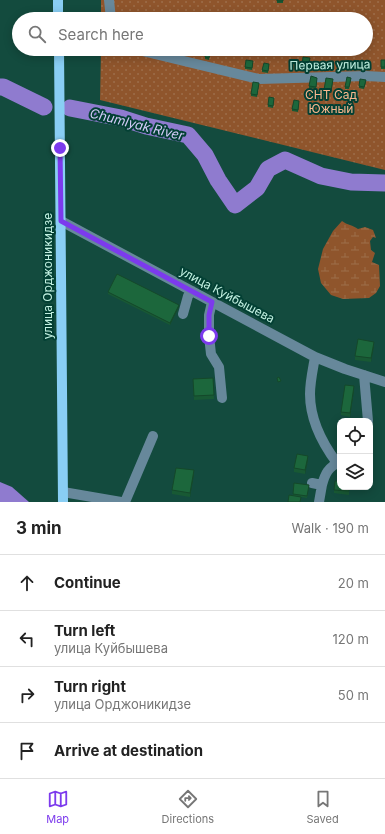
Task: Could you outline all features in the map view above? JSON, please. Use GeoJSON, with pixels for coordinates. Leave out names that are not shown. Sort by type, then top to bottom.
{"type":"FeatureCollection","features":[{"type":"Feature","properties":{"kind":"main road"},"geometry":{"type":"LineString","coordinates":[[58,0],[58,12]]}},
{"type":"Feature","properties":{"kind":"main road","name":"улица Орджоникидзе"},"geometry":{"type":"LineString","coordinates":[[58,56],[63,497]]}},
{"type":"Feature","properties":{"kind":"street"},"geometry":{"type":"LineString","coordinates":[[109,0],[110,12]]}},
{"type":"Feature","properties":{"kind":"street","name":"Первая улица"},"geometry":{"type":"LineString","coordinates":[[163,56],[259,79],[366,76],[385,77]]}},
{"type":"Feature","properties":{"kind":"street","name":"улица Куйбышева"},"geometry":{"type":"LineString","coordinates":[[61,221],[315,356],[385,382]]}},
{"type":"Feature","properties":{"kind":"street"},"geometry":{"type":"LineString","coordinates":[[183,314],[188,296],[192,291]]}},
{"type":"Feature","properties":{"kind":"street"},"geometry":{"type":"LineString","coordinates":[[212,302],[209,315],[209,336],[211,354],[219,367],[222,398]]}},
{"type":"Feature","properties":{"kind":"street"},"geometry":{"type":"LineString","coordinates":[[315,356],[310,394],[313,418],[324,445],[337,460]]}},
{"type":"Feature","properties":{"kind":"street"},"geometry":{"type":"LineString","coordinates":[[364,375],[368,418]]}},
{"type":"Feature","properties":{"kind":"street"},"geometry":{"type":"LineString","coordinates":[[125,502],[153,436]]}},
{"type":"Feature","properties":{"kind":"street"},"geometry":{"type":"LineString","coordinates":[[319,502],[317,484],[332,465],[337,463]]}},
{"type":"Feature","properties":{"kind":"street"},"geometry":{"type":"LineString","coordinates":[[63,497],[122,502]]}},
{"type":"Feature","properties":{"kind":"green space","name":"СНТ Сад Южный"},"geometry":{"type":"Polygon","coordinates":[[[101,0],[385,0],[385,170],[100,100],[101,56],[373,56],[373,12],[101,12],[101,0]]]}},
{"type":"Feature","properties":{"kind":"green space"},"geometry":{"type":"Polygon","coordinates":[[[342,221],[358,229],[365,227],[373,230],[376,238],[373,237],[370,241],[371,250],[375,253],[372,262],[379,265],[380,286],[376,293],[369,298],[343,299],[331,295],[321,283],[318,269],[323,249],[333,231],[342,221]]]}},
{"type":"Feature","properties":{"kind":"shaded area"},"geometry":{"type":"Polygon","coordinates":[[[0,482],[12,487],[29,502],[0,502],[0,482]]]}},
{"type":"Feature","properties":{"kind":"building"},"geometry":{"type":"Polygon","coordinates":[[[303,57],[310,58],[308,67],[302,66],[303,57]]]}},
{"type":"Feature","properties":{"kind":"building"},"geometry":{"type":"Polygon","coordinates":[[[246,60],[253,61],[252,68],[245,67],[246,60]]]}},
{"type":"Feature","properties":{"kind":"building"},"geometry":{"type":"Polygon","coordinates":[[[381,60],[385,60],[385,67],[381,67],[381,60]]]}},
{"type":"Feature","properties":{"kind":"building"},"geometry":{"type":"Polygon","coordinates":[[[264,63],[269,64],[268,71],[262,70],[264,63]]]}},
{"type":"Feature","properties":{"kind":"building"},"geometry":{"type":"Polygon","coordinates":[[[311,76],[317,78],[316,87],[309,86],[311,76]]]}},
{"type":"Feature","properties":{"kind":"building"},"geometry":{"type":"Polygon","coordinates":[[[347,77],[351,78],[349,87],[345,87],[347,77]]]}},
{"type":"Feature","properties":{"kind":"building"},"geometry":{"type":"Polygon","coordinates":[[[326,78],[333,79],[331,91],[324,90],[326,78]]]}},
{"type":"Feature","properties":{"kind":"building"},"geometry":{"type":"Polygon","coordinates":[[[360,79],[366,80],[364,87],[359,86],[360,79]]]}},
{"type":"Feature","properties":{"kind":"building"},"geometry":{"type":"Polygon","coordinates":[[[253,82],[259,83],[257,95],[251,94],[253,82]]]}},
{"type":"Feature","properties":{"kind":"building"},"geometry":{"type":"Polygon","coordinates":[[[269,97],[274,98],[273,106],[268,105],[269,97]]]}},
{"type":"Feature","properties":{"kind":"building"},"geometry":{"type":"Polygon","coordinates":[[[294,100],[299,101],[298,110],[292,109],[294,100]]]}},
{"type":"Feature","properties":{"kind":"building"},"geometry":{"type":"Polygon","coordinates":[[[117,274],[179,305],[170,323],[108,292],[117,274]]]}},
{"type":"Feature","properties":{"kind":"building"},"geometry":{"type":"Polygon","coordinates":[[[358,339],[374,342],[371,358],[355,356],[358,339]]]}},
{"type":"Feature","properties":{"kind":"building"},"geometry":{"type":"Polygon","coordinates":[[[279,377],[281,381],[278,382],[277,378],[279,377]]]}},
{"type":"Feature","properties":{"kind":"building"},"geometry":{"type":"Polygon","coordinates":[[[213,378],[214,395],[194,396],[193,379],[213,378]]]}},
{"type":"Feature","properties":{"kind":"building"},"geometry":{"type":"Polygon","coordinates":[[[345,385],[354,386],[350,413],[341,412],[345,385]]]}},
{"type":"Feature","properties":{"kind":"building"},"geometry":{"type":"Polygon","coordinates":[[[297,454],[308,456],[305,470],[294,468],[297,454]]]}},
{"type":"Feature","properties":{"kind":"building"},"geometry":{"type":"Polygon","coordinates":[[[176,468],[194,470],[190,493],[172,490],[176,468]]]}},
{"type":"Feature","properties":{"kind":"building"},"geometry":{"type":"Polygon","coordinates":[[[335,481],[337,481],[337,490],[349,491],[334,490],[335,481]]]}},
{"type":"Feature","properties":{"kind":"building"},"geometry":{"type":"Polygon","coordinates":[[[294,483],[309,485],[307,496],[293,494],[294,483]]]}},
{"type":"Feature","properties":{"kind":"building"},"geometry":{"type":"Polygon","coordinates":[[[289,495],[301,497],[300,502],[288,502],[289,495]]]}},
{"type":"Feature","properties":{"kind":"waterway","name":"Chumlyak River"},"geometry":{"type":"LineString","coordinates":[[0,87],[3,87],[44,107]]}},
{"type":"Feature","properties":{"kind":"waterway","name":"Chumlyak River"},"geometry":{"type":"LineString","coordinates":[[70,108],[121,118],[146,126],[188,135],[205,155],[218,180],[235,205],[257,188],[268,169],[285,160],[321,176],[351,182],[385,183]]}},
{"type":"Feature","properties":{"kind":"route"},"geometry":{"type":"LineString","coordinates":[[60,148],[61,221],[212,302],[209,315],[209,336]]}}]}
